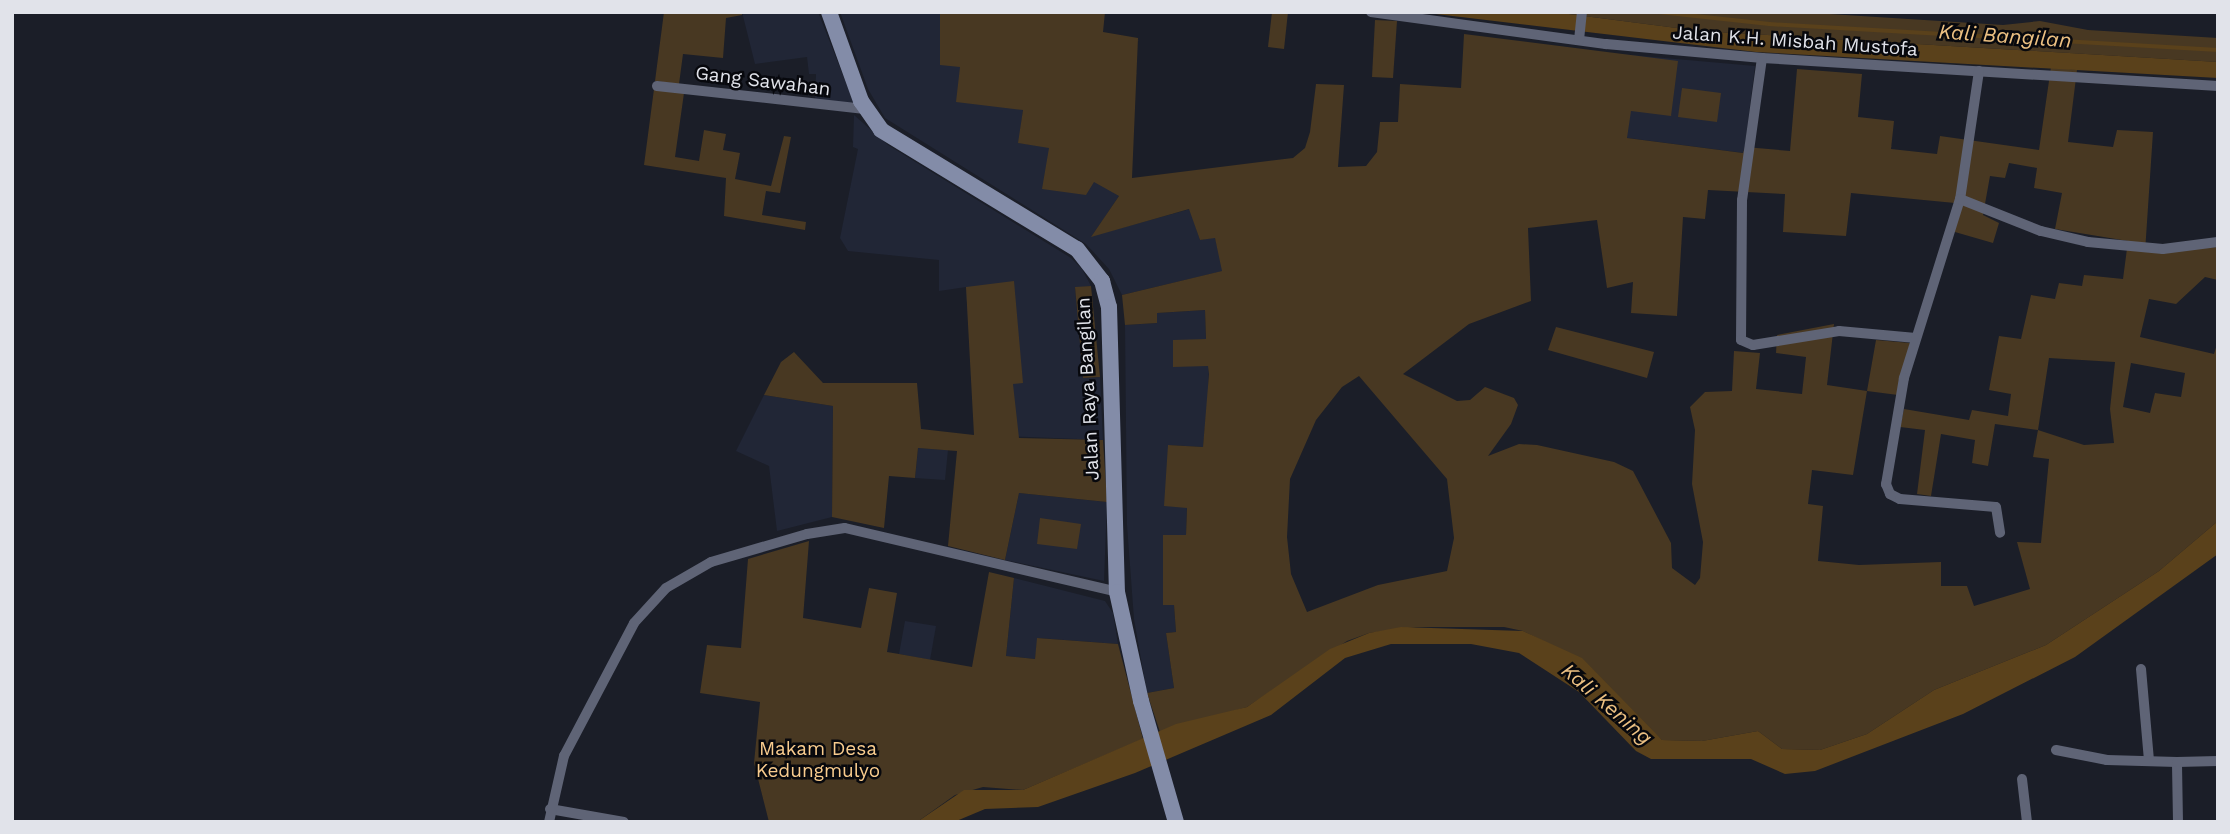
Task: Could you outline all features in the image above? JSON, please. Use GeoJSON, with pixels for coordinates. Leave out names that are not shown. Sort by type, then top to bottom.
{"type":"FeatureCollection","features":[{"type":"Feature","properties":{"kind":"main road","name":"Jalan Raya Bangilan"},"geometry":{"type":"LineString","coordinates":[[829,12],[865,109],[893,139],[1077,249],[1102,281],[1109,307],[1117,592],[1147,724],[1176,822]]}},
{"type":"Feature","properties":{"kind":"street","name":"Jalan K.H. Misbah Mustofa"},"geometry":{"type":"LineString","coordinates":[[1371,12],[1762,58],[2218,86]]}},
{"type":"Feature","properties":{"kind":"street"},"geometry":{"type":"LineString","coordinates":[[1580,38],[1582,12]]}},
{"type":"Feature","properties":{"kind":"street"},"geometry":{"type":"LineString","coordinates":[[1762,58],[1742,200],[1741,340],[1753,345],[1839,331],[1916,338]]}},
{"type":"Feature","properties":{"kind":"street"},"geometry":{"type":"LineString","coordinates":[[1979,71],[1960,199],[1916,338],[1898,407],[1888,489],[1900,499],[1996,507],[2000,533]]}},
{"type":"Feature","properties":{"kind":"street","name":"Gang Sawahan"},"geometry":{"type":"LineString","coordinates":[[657,86],[865,109]]}},
{"type":"Feature","properties":{"kind":"street"},"geometry":{"type":"LineString","coordinates":[[1960,199],[2041,231],[2088,242],[2163,248],[2218,242]]}},
{"type":"Feature","properties":{"kind":"street"},"geometry":{"type":"LineString","coordinates":[[549,822],[550,809],[569,744],[634,623],[666,588],[711,562],[807,534],[845,528],[1082,587],[1117,592]]}},
{"type":"Feature","properties":{"kind":"street"},"geometry":{"type":"LineString","coordinates":[[2141,670],[2148,761]]}},
{"type":"Feature","properties":{"kind":"street"},"geometry":{"type":"LineString","coordinates":[[2056,750],[2107,760],[2218,761]]}},
{"type":"Feature","properties":{"kind":"street"},"geometry":{"type":"LineString","coordinates":[[2177,762],[2178,822]]}},
{"type":"Feature","properties":{"kind":"street"},"geometry":{"type":"LineString","coordinates":[[2022,779],[2027,822]]}},
{"type":"Feature","properties":{"kind":"street"},"geometry":{"type":"LineString","coordinates":[[550,809],[624,822]]}},
{"type":"Feature","properties":{"kind":"shaded area"},"geometry":{"type":"Polygon","coordinates":[[[742,12],[818,12],[854,103],[815,102],[816,74],[809,74],[807,57],[755,64],[742,12]]]}},
{"type":"Feature","properties":{"kind":"shaded area"},"geometry":{"type":"Polygon","coordinates":[[[840,12],[940,12],[940,64],[960,66],[1023,110],[1019,143],[1049,147],[1119,196],[1092,236],[1190,209],[1200,240],[1215,237],[1223,271],[1122,295],[1109,269],[1086,244],[885,118],[868,89],[840,12]]]}},
{"type":"Feature","properties":{"kind":"shaded area"},"geometry":{"type":"Polygon","coordinates":[[[1608,53],[1755,66],[1744,153],[1597,134],[1608,53]]]}},
{"type":"Feature","properties":{"kind":"shaded area"},"geometry":{"type":"Polygon","coordinates":[[[854,115],[888,145],[1071,258],[1082,269],[1091,286],[1075,288],[1083,378],[1100,377],[1103,440],[975,435],[966,287],[939,291],[939,260],[848,251],[840,238],[858,149],[853,147],[854,115]]]}},
{"type":"Feature","properties":{"kind":"shaded area"},"geometry":{"type":"Polygon","coordinates":[[[1205,310],[1206,339],[1173,341],[1209,366],[1208,398],[1203,447],[1168,445],[1187,507],[1186,535],[1164,535],[1163,604],[1174,605],[1176,632],[1166,633],[1174,688],[1147,693],[1134,619],[1127,525],[1125,325],[1157,323],[1157,313],[1205,310]]]}},
{"type":"Feature","properties":{"kind":"shaded area"},"geometry":{"type":"Polygon","coordinates":[[[764,395],[833,406],[832,517],[777,531],[769,466],[736,451],[764,395]]]}},
{"type":"Feature","properties":{"kind":"shaded area"},"geometry":{"type":"Polygon","coordinates":[[[918,448],[948,450],[945,480],[915,478],[918,448]]]}},
{"type":"Feature","properties":{"kind":"shaded area"},"geometry":{"type":"Polygon","coordinates":[[[1019,493],[1107,502],[1104,581],[1005,560],[1019,493]]]}},
{"type":"Feature","properties":{"kind":"shaded area"},"geometry":{"type":"Polygon","coordinates":[[[1014,578],[1105,601],[1113,613],[1118,644],[1038,638],[1035,659],[1006,656],[1014,578]]]}},
{"type":"Feature","properties":{"kind":"shaded area"},"geometry":{"type":"Polygon","coordinates":[[[905,621],[936,626],[930,660],[899,654],[905,621]]]}},
{"type":"Feature","properties":{"kind":"green space"},"geometry":{"type":"Polygon","coordinates":[[[664,12],[742,12],[742,15],[726,18],[723,58],[683,54],[679,84],[655,81],[664,12]]]}},
{"type":"Feature","properties":{"kind":"green space"},"geometry":{"type":"Polygon","coordinates":[[[940,12],[1105,12],[1103,32],[1138,38],[1132,178],[1293,158],[1305,148],[1310,132],[1316,84],[1344,85],[1338,167],[1366,166],[1377,152],[1380,122],[1398,122],[1400,84],[1461,88],[1464,34],[1678,61],[1671,116],[1631,111],[1627,138],[1743,153],[1745,147],[1790,151],[1797,69],[1862,74],[1858,117],[1894,121],[1891,149],[1937,154],[1940,136],[2039,150],[2051,67],[2077,70],[2068,142],[2113,147],[2117,130],[2153,132],[2145,252],[2218,247],[2218,280],[2205,277],[2176,304],[2149,299],[2140,337],[2214,354],[2218,341],[2218,521],[2159,571],[2046,645],[1934,690],[1867,734],[1820,750],[1782,749],[1758,731],[1702,741],[1662,740],[1559,649],[1523,631],[1504,627],[1416,627],[1369,633],[1347,641],[1247,707],[1160,732],[1147,693],[1174,688],[1166,633],[1176,632],[1174,605],[1163,605],[1163,535],[1186,535],[1187,508],[1164,506],[1168,445],[1203,447],[1209,374],[1208,366],[1173,367],[1173,340],[1206,339],[1205,310],[1157,313],[1157,323],[1125,325],[1122,295],[1222,271],[1215,238],[1200,240],[1189,209],[1091,237],[1119,196],[1094,182],[1086,195],[1042,189],[1049,148],[1018,143],[1023,110],[956,102],[960,67],[940,65],[940,12]],[[2009,163],[2005,178],[1990,176],[1983,215],[1999,223],[1993,243],[1948,230],[1955,203],[1851,193],[1846,236],[1783,232],[1785,194],[1708,190],[1705,219],[1683,217],[1677,316],[1631,313],[1633,282],[1607,288],[1597,220],[1528,228],[1531,301],[1469,324],[1403,374],[1457,401],[1470,400],[1485,387],[1514,398],[1518,405],[1511,424],[1488,456],[1519,444],[1537,445],[1614,462],[1633,471],[1671,543],[1672,568],[1695,585],[1700,578],[1703,542],[1692,484],[1695,430],[1690,407],[1705,392],[1732,391],[1734,351],[1760,353],[1756,389],[1802,394],[1806,357],[1776,353],[1777,335],[1834,324],[1827,385],[1867,391],[1853,475],[1812,470],[1808,504],[1823,506],[1818,561],[1859,565],[1941,562],[1941,586],[1967,586],[1974,606],[2030,589],[2017,542],[2041,543],[2049,459],[2033,457],[2038,430],[1995,424],[1988,466],[1972,463],[1975,440],[1941,434],[1931,496],[1917,494],[1925,430],[1900,427],[1904,409],[1969,420],[1972,410],[2008,416],[2011,394],[1989,390],[1999,336],[2021,339],[2031,295],[2055,299],[2059,283],[2082,286],[2084,275],[2123,279],[2128,241],[2055,229],[2062,193],[2034,188],[2037,168],[2009,163]],[[2049,358],[2038,430],[2084,445],[2114,443],[2110,409],[2115,362],[2049,358]],[[2131,363],[2123,407],[2150,413],[2155,393],[2181,397],[2185,373],[2131,363]],[[1359,376],[1342,387],[1316,420],[1290,479],[1287,537],[1291,574],[1307,612],[1378,585],[1447,571],[1454,538],[1447,479],[1359,376]]]}},
{"type":"Feature","properties":{"kind":"green space"},"geometry":{"type":"Polygon","coordinates":[[[1272,12],[1288,12],[1284,49],[1268,47],[1272,12]]]}},
{"type":"Feature","properties":{"kind":"green space"},"geometry":{"type":"Polygon","coordinates":[[[1553,12],[1798,12],[2003,25],[2040,21],[2088,30],[2218,38],[2218,62],[1700,31],[1553,12]]]}},
{"type":"Feature","properties":{"kind":"green space"},"geometry":{"type":"Polygon","coordinates":[[[1375,20],[1397,21],[1393,78],[1372,77],[1375,20]]]}},
{"type":"Feature","properties":{"kind":"green space"},"geometry":{"type":"Polygon","coordinates":[[[1682,88],[1721,93],[1717,122],[1678,117],[1682,88]]]}},
{"type":"Feature","properties":{"kind":"green space"},"geometry":{"type":"Polygon","coordinates":[[[654,89],[684,93],[675,157],[699,161],[704,130],[726,134],[723,150],[740,153],[735,179],[771,186],[784,136],[791,137],[780,193],[766,191],[762,215],[806,222],[805,230],[724,216],[726,178],[644,165],[654,89]]]}},
{"type":"Feature","properties":{"kind":"green space"},"geometry":{"type":"Polygon","coordinates":[[[1014,281],[1023,383],[1013,384],[1019,438],[1103,440],[1107,502],[1019,493],[1005,560],[948,546],[957,451],[918,448],[915,478],[889,476],[884,528],[832,517],[833,406],[764,395],[781,362],[794,352],[823,383],[917,383],[921,429],[974,435],[966,287],[1014,281]]]}},
{"type":"Feature","properties":{"kind":"green space"},"geometry":{"type":"Polygon","coordinates":[[[1091,286],[1100,377],[1083,378],[1075,287],[1091,286]]]}},
{"type":"Feature","properties":{"kind":"green space"},"geometry":{"type":"Polygon","coordinates":[[[1556,327],[1654,352],[1647,378],[1548,350],[1556,327]]]}},
{"type":"Feature","properties":{"kind":"green space"},"geometry":{"type":"Polygon","coordinates":[[[1876,340],[1910,343],[1898,395],[1867,391],[1876,340]]]}},
{"type":"Feature","properties":{"kind":"green space"},"geometry":{"type":"Polygon","coordinates":[[[1040,518],[1081,524],[1077,549],[1037,544],[1040,518]]]}},
{"type":"Feature","properties":{"kind":"green space","name":"Makam Desa Kedungmulyo"},"geometry":{"type":"Polygon","coordinates":[[[809,541],[803,618],[861,628],[869,588],[897,593],[887,652],[972,667],[989,572],[1014,578],[1006,656],[1035,659],[1037,638],[1118,644],[1143,739],[1023,790],[983,787],[955,795],[917,822],[769,822],[754,763],[760,702],[700,693],[707,645],[741,648],[748,559],[809,541]]]}},
{"type":"Feature","properties":{"kind":"water"},"geometry":{"type":"Polygon","coordinates":[[[1419,12],[1553,12],[1700,31],[2218,62],[2218,78],[1756,52],[1419,12]]]}},
{"type":"Feature","properties":{"kind":"water","name":"Kali Kening"},"geometry":{"type":"Polygon","coordinates":[[[2218,521],[2218,554],[2075,657],[1963,714],[1815,771],[1785,774],[1751,759],[1651,759],[1636,751],[1579,692],[1519,653],[1471,644],[1391,644],[1345,658],[1271,715],[1135,773],[1038,807],[985,809],[954,822],[917,822],[964,790],[1023,790],[1176,724],[1247,707],[1330,649],[1369,633],[1401,627],[1523,631],[1582,658],[1662,740],[1702,741],[1758,731],[1782,749],[1820,750],[1867,734],[1934,690],[2046,645],[2159,571],[2218,521]]]}},
{"type":"Feature","properties":{"kind":"waterway","name":"Kali Bangilan"},"geometry":{"type":"LineString","coordinates":[[1659,12],[1769,24],[2218,50]]}}]}
